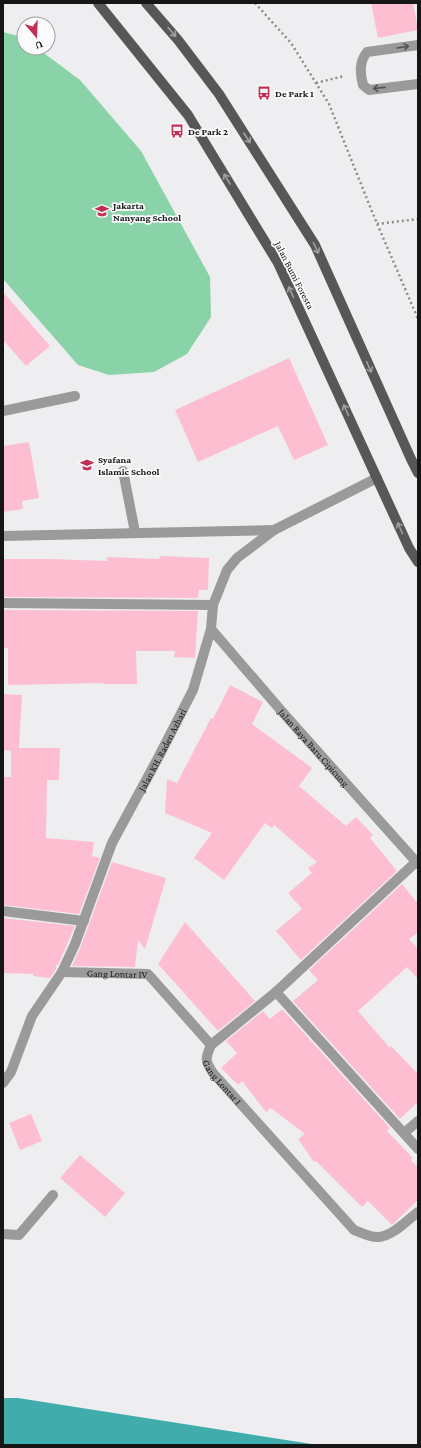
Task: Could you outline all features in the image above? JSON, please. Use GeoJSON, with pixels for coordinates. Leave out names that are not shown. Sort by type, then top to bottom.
{"type":"FeatureCollection","features":[{"type":"Feature","properties":{"kind":"main road","name":"Jalan Bumi Foresta"},"geometry":{"type":"LineString","coordinates":[[98,3],[188,115],[278,263],[409,548],[418,562]]}},
{"type":"Feature","properties":{"kind":"main road"},"geometry":{"type":"LineString","coordinates":[[146,3],[178,40],[219,94],[315,245],[418,473]]}},
{"type":"Feature","properties":{"kind":"street"},"geometry":{"type":"LineString","coordinates":[[418,45],[367,52],[362,58],[360,72],[363,85],[368,90],[418,84]]}},
{"type":"Feature","properties":{"kind":"street"},"geometry":{"type":"LineString","coordinates":[[3,411],[76,396]]}},
{"type":"Feature","properties":{"kind":"street"},"geometry":{"type":"LineString","coordinates":[[123,471],[136,532]]}},
{"type":"Feature","properties":{"kind":"street","name":"Jalan KH. Raden Azhari"},"geometry":{"type":"LineString","coordinates":[[3,1083],[10,1072],[32,1016],[62,972],[75,944],[112,843],[193,690],[212,629],[213,606],[227,570],[237,558],[274,530],[377,478]]}},
{"type":"Feature","properties":{"kind":"street"},"geometry":{"type":"LineString","coordinates":[[3,536],[274,530]]}},
{"type":"Feature","properties":{"kind":"street"},"geometry":{"type":"LineString","coordinates":[[3,603],[213,606]]}},
{"type":"Feature","properties":{"kind":"street","name":"Jalan Raya Baru Cipicung"},"geometry":{"type":"LineString","coordinates":[[212,629],[285,715],[417,863]]}},
{"type":"Feature","properties":{"kind":"street","name":"Gang Lontar I"},"geometry":{"type":"LineString","coordinates":[[417,863],[276,992],[211,1045],[206,1057],[207,1064],[213,1073],[354,1230],[366,1235],[378,1237],[392,1232],[418,1212]]}},
{"type":"Feature","properties":{"kind":"street"},"geometry":{"type":"LineString","coordinates":[[3,911],[84,921]]}},
{"type":"Feature","properties":{"kind":"street","name":"Gang Lontar IV"},"geometry":{"type":"LineString","coordinates":[[62,972],[148,974],[211,1045]]}},
{"type":"Feature","properties":{"kind":"street"},"geometry":{"type":"LineString","coordinates":[[276,992],[418,1149]]}},
{"type":"Feature","properties":{"kind":"street"},"geometry":{"type":"LineString","coordinates":[[404,1133],[418,1121]]}},
{"type":"Feature","properties":{"kind":"street"},"geometry":{"type":"LineString","coordinates":[[3,1234],[19,1235],[53,1195]]}},
{"type":"Feature","properties":{"kind":"path"},"geometry":{"type":"LineString","coordinates":[[255,3],[291,43],[330,104],[377,224],[418,319]]}},
{"type":"Feature","properties":{"kind":"path"},"geometry":{"type":"LineString","coordinates":[[316,83],[360,72]]}},
{"type":"Feature","properties":{"kind":"path"},"geometry":{"type":"LineString","coordinates":[[377,224],[418,219]]}},
{"type":"Feature","properties":{"kind":"green space","name":"Jakarta Nanyang School"},"geometry":{"type":"Polygon","coordinates":[[[3,32],[16,35],[16,56],[48,56],[80,80],[141,151],[210,277],[211,317],[187,354],[154,372],[109,375],[78,365],[3,279],[3,32]]]}},
{"type":"Feature","properties":{"kind":"water"},"geometry":{"type":"Polygon","coordinates":[[[3,1398],[18,1398],[318,1445],[3,1445],[3,1398]]]}},
{"type":"Feature","properties":{"kind":"building"},"geometry":{"type":"Polygon","coordinates":[[[371,3],[413,3],[418,30],[378,38],[371,3]]]}},
{"type":"Feature","properties":{"kind":"building"},"geometry":{"type":"Polygon","coordinates":[[[3,292],[50,346],[26,366],[3,340],[3,292]]]}},
{"type":"Feature","properties":{"kind":"building"},"geometry":{"type":"Polygon","coordinates":[[[289,358],[328,445],[294,460],[278,426],[198,462],[175,410],[289,358]]]}},
{"type":"Feature","properties":{"kind":"building"},"geometry":{"type":"Polygon","coordinates":[[[29,442],[39,498],[22,501],[23,509],[3,512],[3,446],[29,442]]]}},
{"type":"Feature","properties":{"kind":"building"},"geometry":{"type":"Polygon","coordinates":[[[160,556],[209,558],[208,590],[199,590],[198,598],[3,597],[3,559],[107,561],[107,557],[159,559],[160,556]]]}},
{"type":"Feature","properties":{"kind":"building"},"geometry":{"type":"Polygon","coordinates":[[[3,610],[198,611],[195,658],[174,657],[175,651],[136,651],[137,684],[103,683],[8,685],[8,648],[3,648],[3,610]]]}},
{"type":"Feature","properties":{"kind":"building"},"geometry":{"type":"Polygon","coordinates":[[[230,685],[263,702],[252,724],[312,768],[299,786],[346,826],[356,817],[373,835],[370,838],[397,871],[301,960],[276,931],[302,909],[288,893],[312,873],[308,868],[317,862],[274,825],[272,828],[265,823],[224,880],[194,858],[212,833],[165,813],[167,779],[177,783],[211,718],[213,719],[230,685]]]}},
{"type":"Feature","properties":{"kind":"building"},"geometry":{"type":"Polygon","coordinates":[[[3,694],[22,695],[19,748],[60,748],[59,780],[47,780],[46,838],[94,842],[92,856],[100,858],[79,914],[3,905],[3,777],[11,777],[11,751],[3,750],[3,694]]]}},
{"type":"Feature","properties":{"kind":"building"},"geometry":{"type":"Polygon","coordinates":[[[112,862],[166,878],[145,949],[138,940],[135,967],[72,966],[81,946],[112,862]]]}},
{"type":"Feature","properties":{"kind":"building"},"geometry":{"type":"Polygon","coordinates":[[[402,884],[418,904],[418,932],[409,939],[418,949],[418,979],[407,967],[358,1011],[390,1048],[391,1046],[418,1074],[418,1102],[400,1119],[293,1001],[318,980],[309,970],[402,884]]]}},
{"type":"Feature","properties":{"kind":"building"},"geometry":{"type":"Polygon","coordinates":[[[3,918],[75,926],[58,965],[56,965],[56,969],[50,978],[33,976],[33,974],[3,973],[3,918]]]}},
{"type":"Feature","properties":{"kind":"building"},"geometry":{"type":"Polygon","coordinates":[[[185,922],[255,1001],[218,1031],[158,964],[185,922]]]}},
{"type":"Feature","properties":{"kind":"building"},"geometry":{"type":"Polygon","coordinates":[[[283,1010],[390,1128],[387,1131],[413,1158],[411,1160],[418,1168],[418,1200],[392,1225],[368,1201],[362,1207],[316,1161],[314,1162],[298,1139],[305,1134],[271,1108],[266,1112],[242,1081],[238,1085],[221,1068],[237,1053],[226,1041],[263,1011],[270,1019],[283,1010]]]}},
{"type":"Feature","properties":{"kind":"building"},"geometry":{"type":"Polygon","coordinates":[[[31,1114],[42,1141],[20,1150],[9,1123],[31,1114]]]}},
{"type":"Feature","properties":{"kind":"building"},"geometry":{"type":"Polygon","coordinates":[[[80,1155],[125,1193],[105,1217],[60,1178],[80,1155]]]}},
{"type":"Feature","properties":{"kind":"place","name":"De Park 1"},"geometry":{"type":"Point","coordinates":[264,93]}},
{"type":"Feature","properties":{"kind":"place","name":"De Park 2"},"geometry":{"type":"Point","coordinates":[177,131]}},
{"type":"Feature","properties":{"kind":"place","name":"Jakarta Nanyang School"},"geometry":{"type":"Point","coordinates":[102,211]}},
{"type":"Feature","properties":{"kind":"place","name":"Syafana Islamic School"},"geometry":{"type":"Point","coordinates":[87,465]}}]}
